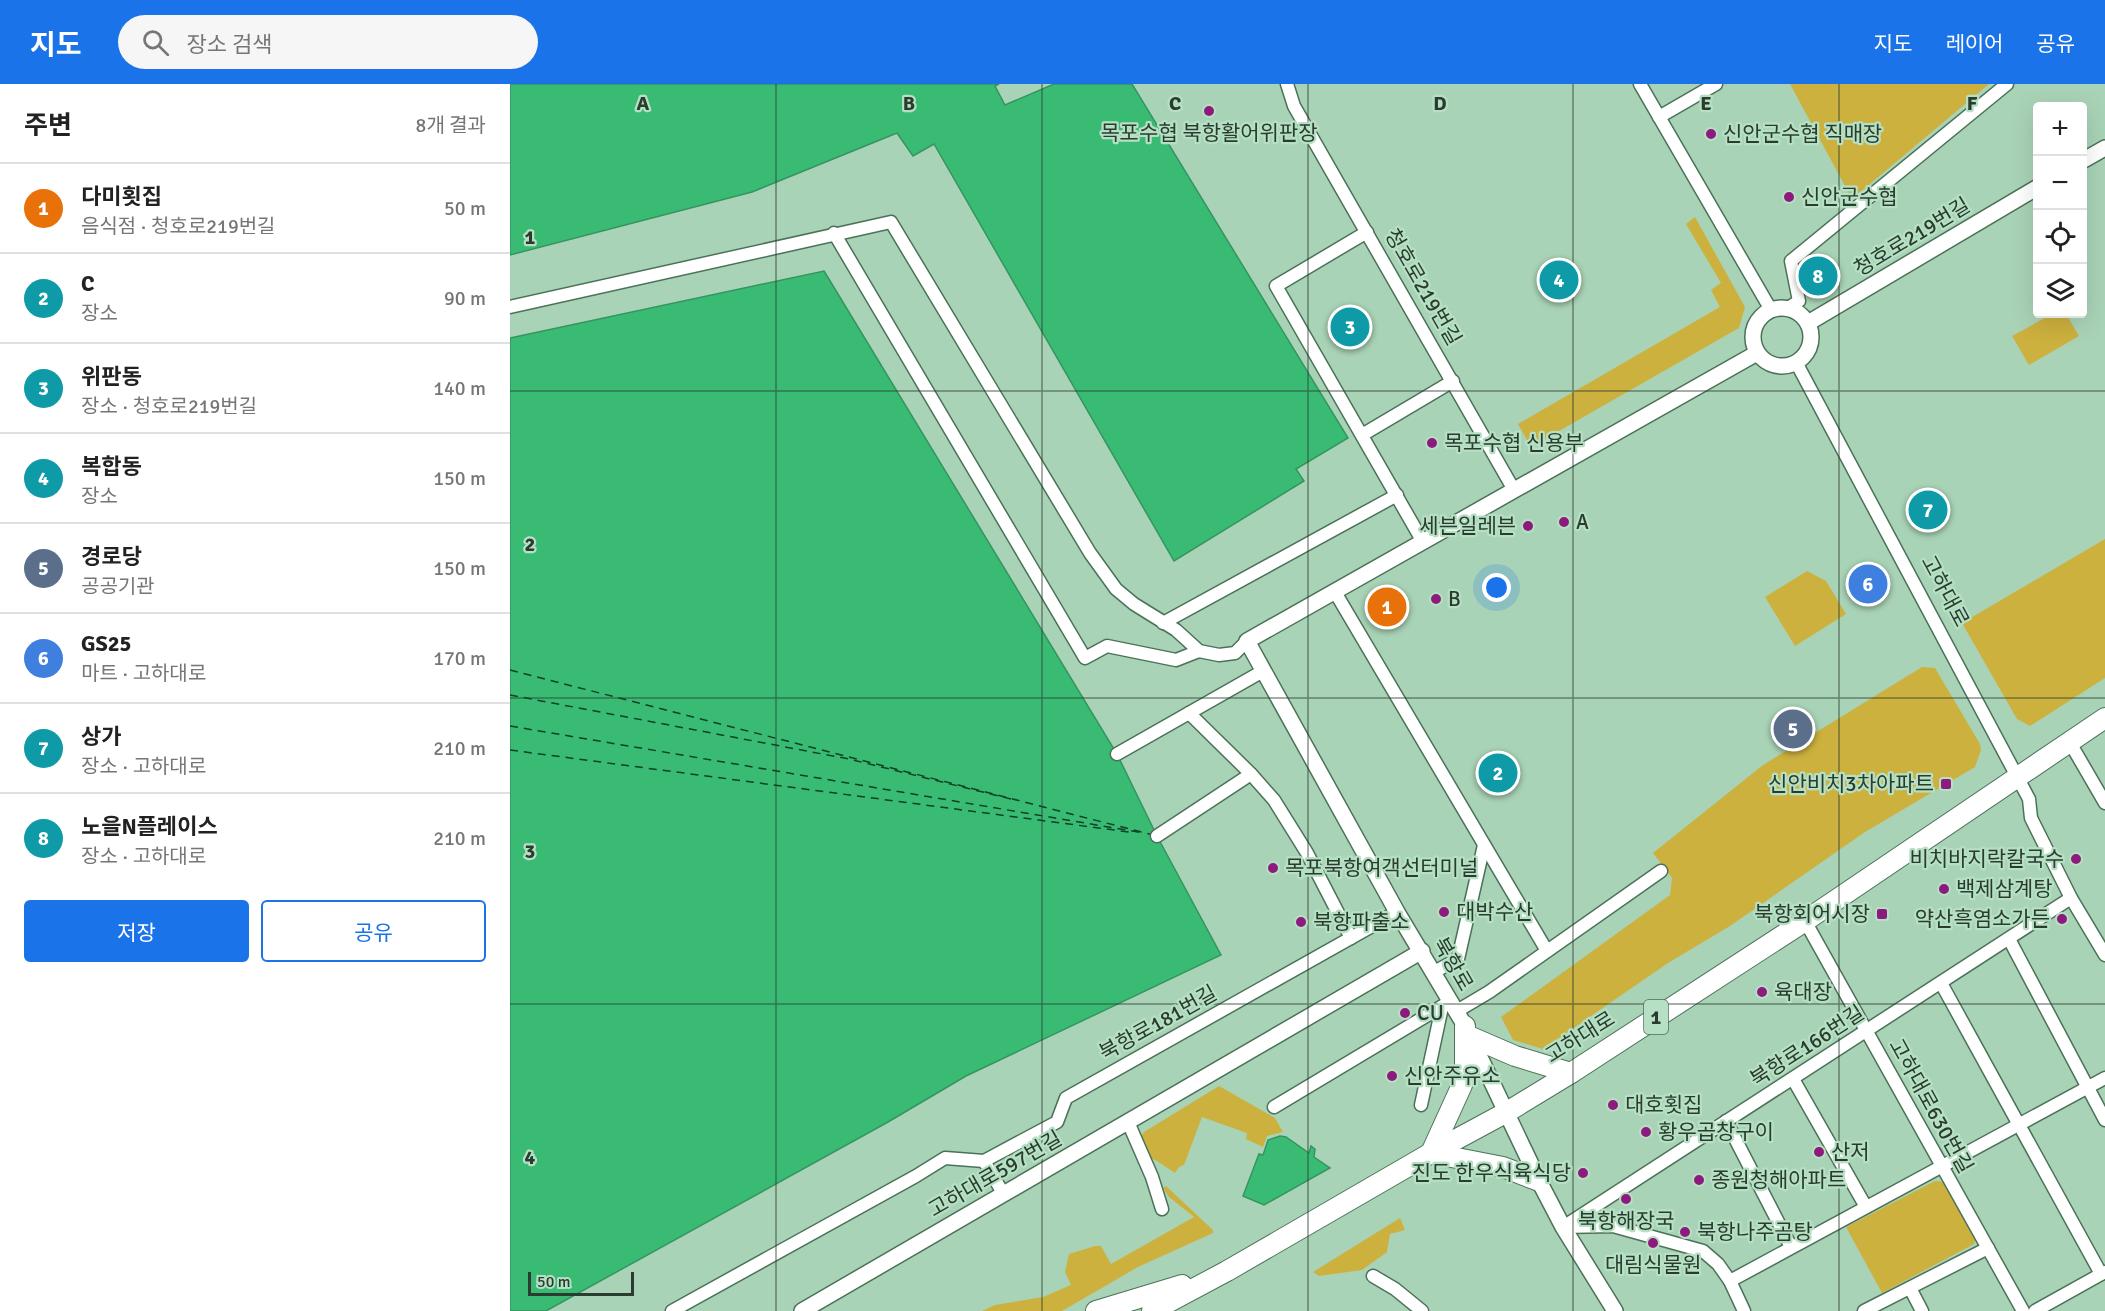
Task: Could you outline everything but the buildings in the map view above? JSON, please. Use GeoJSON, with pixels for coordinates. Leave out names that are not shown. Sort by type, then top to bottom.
{"type":"FeatureCollection","features":[{"type":"Feature","properties":{"kind":"main road","name":"고하대로"},"geometry":{"type":"LineString","coordinates":[[1152,1311],[1507,1112],[1805,921],[2105,718]]}},
{"type":"Feature","properties":{"kind":"main road"},"geometry":{"type":"LineString","coordinates":[[1457,1016],[1515,1056],[1571,1072]]}},
{"type":"Feature","properties":{"kind":"main road"},"geometry":{"type":"LineString","coordinates":[[1457,1016],[1465,1065],[1462,1085],[1431,1153],[1503,1167],[1539,1181]]}},
{"type":"Feature","properties":{"kind":"main road"},"geometry":{"type":"LineString","coordinates":[[1096,1311],[1227,1271]]}},
{"type":"Feature","properties":{"kind":"main road"},"geometry":{"type":"LineString","coordinates":[[1178,1311],[1227,1271]]}},
{"type":"Feature","properties":{"kind":"street","name":"청호로219번길"},"geometry":{"type":"LineString","coordinates":[[1287,84],[1294,106],[1514,490]]}},
{"type":"Feature","properties":{"kind":"street"},"geometry":{"type":"LineString","coordinates":[[1640,84],[1771,310]]}},
{"type":"Feature","properties":{"kind":"street"},"geometry":{"type":"LineString","coordinates":[[1659,117],[1716,84]]}},
{"type":"Feature","properties":{"kind":"street"},"geometry":{"type":"LineString","coordinates":[[1788,308],[1799,301],[1791,261],[2007,84]]}},
{"type":"Feature","properties":{"kind":"street"},"geometry":{"type":"LineString","coordinates":[[2087,158],[2105,148]]}},
{"type":"Feature","properties":{"kind":"street","name":"청호로219번길"},"geometry":{"type":"LineString","coordinates":[[1808,323],[2033,189]]}},
{"type":"Feature","properties":{"kind":"street"},"geometry":{"type":"LineString","coordinates":[[510,307],[891,222],[1090,553],[1116,589],[1134,604],[1176,630],[1199,651],[1219,655],[1234,652],[1247,641],[1757,353]]}},
{"type":"Feature","properties":{"kind":"street"},"geometry":{"type":"LineString","coordinates":[[1367,232],[1276,286],[1422,542]]}},
{"type":"Feature","properties":{"kind":"street"},"geometry":{"type":"LineString","coordinates":[[834,233],[1085,658],[1107,646],[1176,660],[1199,651]]}},
{"type":"Feature","properties":{"kind":"street"},"geometry":{"type":"LineString","coordinates":[[1788,308],[1801,315],[1808,323],[1811,336],[1810,346],[1797,364],[1773,365],[1757,353],[1753,345],[1752,334],[1755,325],[1766,312],[1788,308]]}},
{"type":"Feature","properties":{"kind":"street","name":"고하대로"},"geometry":{"type":"LineString","coordinates":[[1797,364],[2018,778]]}},
{"type":"Feature","properties":{"kind":"street"},"geometry":{"type":"LineString","coordinates":[[1362,435],[1453,381]]}},
{"type":"Feature","properties":{"kind":"street"},"geometry":{"type":"LineString","coordinates":[[1163,622],[1397,495]]}},
{"type":"Feature","properties":{"kind":"street"},"geometry":{"type":"LineString","coordinates":[[1335,592],[1547,951]]}},
{"type":"Feature","properties":{"kind":"street","name":"북항로"},"geometry":{"type":"LineString","coordinates":[[1247,641],[1397,912],[1434,972],[1507,1112],[1563,1227],[1615,1311]]}},
{"type":"Feature","properties":{"kind":"street"},"geometry":{"type":"LineString","coordinates":[[1117,754],[1263,671]]}},
{"type":"Feature","properties":{"kind":"street"},"geometry":{"type":"LineString","coordinates":[[1189,713],[1274,800],[1307,853],[1352,938]]}},
{"type":"Feature","properties":{"kind":"street"},"geometry":{"type":"LineString","coordinates":[[2069,741],[2105,803]]}},
{"type":"Feature","properties":{"kind":"street"},"geometry":{"type":"LineString","coordinates":[[1157,836],[1251,774]]}},
{"type":"Feature","properties":{"kind":"street"},"geometry":{"type":"LineString","coordinates":[[2018,778],[2029,799],[2031,818],[2071,898],[2105,956]]}},
{"type":"Feature","properties":{"kind":"street"},"geometry":{"type":"LineString","coordinates":[[1434,972],[1458,959],[1484,845]]}},
{"type":"Feature","properties":{"kind":"street"},"geometry":{"type":"LineString","coordinates":[[1274,1107],[1457,1016],[1661,871]]}},
{"type":"Feature","properties":{"kind":"street","name":"북항로166번길"},"geometry":{"type":"LineString","coordinates":[[1563,1227],[2071,898]]}},
{"type":"Feature","properties":{"kind":"street","name":"북항로181번길"},"geometry":{"type":"LineString","coordinates":[[984,1161],[1057,1122],[1066,1098],[1397,912]]}},
{"type":"Feature","properties":{"kind":"street","name":"고하대로630번길"},"geometry":{"type":"LineString","coordinates":[[1805,921],[2023,1311]]}},
{"type":"Feature","properties":{"kind":"street"},"geometry":{"type":"LineString","coordinates":[[2009,939],[2105,1120]]}},
{"type":"Feature","properties":{"kind":"street","name":"고하대로597번길"},"geometry":{"type":"LineString","coordinates":[[802,1311],[1422,951]]}},
{"type":"Feature","properties":{"kind":"street"},"geometry":{"type":"LineString","coordinates":[[1941,982],[2103,1273],[2035,1311]]}},
{"type":"Feature","properties":{"kind":"street"},"geometry":{"type":"LineString","coordinates":[[1421,1105],[1457,1016]]}},
{"type":"Feature","properties":{"kind":"street"},"geometry":{"type":"LineString","coordinates":[[1793,1078],[1866,1207]]}},
{"type":"Feature","properties":{"kind":"street"},"geometry":{"type":"LineString","coordinates":[[1730,1281],[2105,1078]]}},
{"type":"Feature","properties":{"kind":"street"},"geometry":{"type":"LineString","coordinates":[[1726,1121],[1791,1247]]}},
{"type":"Feature","properties":{"kind":"street"},"geometry":{"type":"LineString","coordinates":[[1128,1122],[1152,1177],[1162,1209]]}},
{"type":"Feature","properties":{"kind":"street"},"geometry":{"type":"LineString","coordinates":[[672,1311],[945,1158],[984,1161],[1003,1193]]}},
{"type":"Feature","properties":{"kind":"street"},"geometry":{"type":"LineString","coordinates":[[1563,1227],[1612,1226],[1703,1251],[1718,1264],[1730,1281],[1744,1311]]}},
{"type":"Feature","properties":{"kind":"street"},"geometry":{"type":"LineString","coordinates":[[1864,1311],[1988,1248]]}},
{"type":"Feature","properties":{"kind":"street"},"geometry":{"type":"LineString","coordinates":[[1373,1276],[1395,1289],[1422,1311]]}},
{"type":"Feature","properties":{"kind":"street"},"geometry":{"type":"LineString","coordinates":[[1910,1288],[1922,1311]]}},
{"type":"Feature","properties":{"kind":"shaded area"},"geometry":{"type":"Polygon","coordinates":[[[510,84],[999,84],[995,86],[1005,105],[1054,84],[1132,84],[1348,438],[1296,469],[1304,481],[1174,561],[934,144],[913,156],[897,133],[752,192],[510,255],[510,84]]]}},
{"type":"Feature","properties":{"kind":"shaded area"},"geometry":{"type":"Polygon","coordinates":[[[1790,84],[1989,84],[1852,199],[1790,84]]]}},
{"type":"Feature","properties":{"kind":"shaded area"},"geometry":{"type":"Polygon","coordinates":[[[1695,217],[1745,307],[1739,328],[1531,447],[1518,424],[1720,307],[1711,290],[1721,283],[1686,224],[1695,217]]]}},
{"type":"Feature","properties":{"kind":"shaded area"},"geometry":{"type":"Polygon","coordinates":[[[824,271],[1117,754],[1157,836],[1221,955],[966,1076],[888,1122],[546,1311],[510,1311],[510,338],[824,271]]]}},
{"type":"Feature","properties":{"kind":"shaded area"},"geometry":{"type":"Polygon","coordinates":[[[2045,318],[2068,318],[2079,336],[2029,365],[2012,336],[2045,318]]]}},
{"type":"Feature","properties":{"kind":"shaded area"},"geometry":{"type":"Polygon","coordinates":[[[2105,539],[2105,678],[2030,726],[2017,719],[1962,623],[2105,539]]]}},
{"type":"Feature","properties":{"kind":"shaded area"},"geometry":{"type":"Polygon","coordinates":[[[1807,571],[1826,581],[1846,614],[1795,646],[1765,597],[1807,571]]]}},
{"type":"Feature","properties":{"kind":"shaded area"},"geometry":{"type":"Polygon","coordinates":[[[1922,667],[1935,668],[1980,744],[1981,750],[1975,767],[1865,832],[1730,926],[1668,963],[1543,1049],[1513,1040],[1501,1017],[1670,895],[1672,878],[1653,853],[1763,765],[1922,667]]]}},
{"type":"Feature","properties":{"kind":"shaded area"},"geometry":{"type":"Polygon","coordinates":[[[1219,1086],[1275,1118],[1283,1132],[1267,1136],[1263,1147],[1246,1139],[1247,1133],[1202,1117],[1184,1165],[1179,1167],[1175,1173],[1148,1157],[1140,1138],[1144,1132],[1219,1086]]]}},
{"type":"Feature","properties":{"kind":"shaded area"},"geometry":{"type":"Polygon","coordinates":[[[1280,1136],[1286,1137],[1309,1153],[1311,1146],[1315,1149],[1314,1157],[1330,1168],[1264,1205],[1243,1196],[1259,1154],[1263,1155],[1268,1140],[1280,1136]]]}},
{"type":"Feature","properties":{"kind":"shaded area"},"geometry":{"type":"Polygon","coordinates":[[[1935,1181],[1946,1182],[1976,1237],[1974,1244],[1882,1293],[1846,1227],[1935,1181]]]}},
{"type":"Feature","properties":{"kind":"shaded area"},"geometry":{"type":"Polygon","coordinates":[[[1166,1186],[1213,1230],[1213,1233],[1138,1267],[1062,1311],[982,1311],[995,1305],[1043,1297],[1071,1285],[1065,1272],[1069,1254],[1101,1246],[1111,1264],[1194,1217],[1169,1197],[1163,1188],[1166,1186]]]}},
{"type":"Feature","properties":{"kind":"shaded area"},"geometry":{"type":"Polygon","coordinates":[[[1400,1218],[1405,1230],[1390,1234],[1387,1252],[1362,1270],[1319,1276],[1313,1272],[1400,1218]]]}},
{"type":"Feature","properties":{"kind":"ferry route"},"geometry":{"type":"LineString","coordinates":[[510,670],[1153,835]]}},
{"type":"Feature","properties":{"kind":"ferry route"},"geometry":{"type":"LineString","coordinates":[[510,695],[849,759],[1011,799]]}},
{"type":"Feature","properties":{"kind":"ferry route"},"geometry":{"type":"LineString","coordinates":[[510,726],[1144,833]]}},
{"type":"Feature","properties":{"kind":"ferry route"},"geometry":{"type":"LineString","coordinates":[[510,750],[1129,832]]}},
{"type":"Feature","properties":{"kind":"place","name":"목포수협 북항활어위판장"},"geometry":{"type":"Point","coordinates":[1209,111]}},
{"type":"Feature","properties":{"kind":"place","name":"신안군수협 직매장"},"geometry":{"type":"Point","coordinates":[1711,134]}},
{"type":"Feature","properties":{"kind":"place","name":"신안군수협"},"geometry":{"type":"Point","coordinates":[1789,197]}},
{"type":"Feature","properties":{"kind":"place","name":"노을N플레이스"},"geometry":{"type":"Point","coordinates":[1818,276]}},
{"type":"Feature","properties":{"kind":"place","name":"복합동"},"geometry":{"type":"Point","coordinates":[1559,280]}},
{"type":"Feature","properties":{"kind":"place","name":"위판동"},"geometry":{"type":"Point","coordinates":[1350,327]}},
{"type":"Feature","properties":{"kind":"place","name":"목포수협 신용부"},"geometry":{"type":"Point","coordinates":[1432,443]}},
{"type":"Feature","properties":{"kind":"place","name":"상가"},"geometry":{"type":"Point","coordinates":[1928,510]}},
{"type":"Feature","properties":{"kind":"place","name":"A"},"geometry":{"type":"Point","coordinates":[1564,522]}},
{"type":"Feature","properties":{"kind":"place","name":"세븐일레븐"},"geometry":{"type":"Point","coordinates":[1528,526]}},
{"type":"Feature","properties":{"kind":"place","name":"GS25"},"geometry":{"type":"Point","coordinates":[1868,584]}},
{"type":"Feature","properties":{"kind":"place","name":"B"},"geometry":{"type":"Point","coordinates":[1436,599]}},
{"type":"Feature","properties":{"kind":"place","name":"다미횟집"},"geometry":{"type":"Point","coordinates":[1387,607]}},
{"type":"Feature","properties":{"kind":"place","name":"경로당"},"geometry":{"type":"Point","coordinates":[1793,729]}},
{"type":"Feature","properties":{"kind":"place","name":"C"},"geometry":{"type":"Point","coordinates":[1498,773]}},
{"type":"Feature","properties":{"kind":"place","name":"신안비치3차아파트"},"geometry":{"type":"Point","coordinates":[1946,784]}},
{"type":"Feature","properties":{"kind":"place","name":"비치바지락칼국수"},"geometry":{"type":"Point","coordinates":[2076,859]}},
{"type":"Feature","properties":{"kind":"place","name":"목포북항여객선터미널"},"geometry":{"type":"Point","coordinates":[1273,868]}},
{"type":"Feature","properties":{"kind":"place","name":"백제삼계탕"},"geometry":{"type":"Point","coordinates":[1944,889]}},
{"type":"Feature","properties":{"kind":"place","name":"대박수산"},"geometry":{"type":"Point","coordinates":[1444,912]}},
{"type":"Feature","properties":{"kind":"place","name":"북항회어시장"},"geometry":{"type":"Point","coordinates":[1882,914]}},
{"type":"Feature","properties":{"kind":"place","name":"약산흑염소가든"},"geometry":{"type":"Point","coordinates":[2062,919]}},
{"type":"Feature","properties":{"kind":"place","name":"북항파출소"},"geometry":{"type":"Point","coordinates":[1301,922]}},
{"type":"Feature","properties":{"kind":"place","name":"육대장"},"geometry":{"type":"Point","coordinates":[1762,992]}},
{"type":"Feature","properties":{"kind":"place","name":"CU"},"geometry":{"type":"Point","coordinates":[1405,1013]}},
{"type":"Feature","properties":{"kind":"place","name":"신안주유소"},"geometry":{"type":"Point","coordinates":[1392,1076]}},
{"type":"Feature","properties":{"kind":"place","name":"대호횟집"},"geometry":{"type":"Point","coordinates":[1613,1105]}},
{"type":"Feature","properties":{"kind":"place","name":"황우곱창구이"},"geometry":{"type":"Point","coordinates":[1646,1132]}},
{"type":"Feature","properties":{"kind":"place","name":"산저"},"geometry":{"type":"Point","coordinates":[1819,1152]}},
{"type":"Feature","properties":{"kind":"place","name":"진도 한우식육식당"},"geometry":{"type":"Point","coordinates":[1583,1173]}},
{"type":"Feature","properties":{"kind":"place","name":"종원청해아파트"},"geometry":{"type":"Point","coordinates":[1699,1180]}},
{"type":"Feature","properties":{"kind":"place","name":"북항해장국"},"geometry":{"type":"Point","coordinates":[1626,1199]}},
{"type":"Feature","properties":{"kind":"place","name":"북항나주곰탕"},"geometry":{"type":"Point","coordinates":[1685,1232]}},
{"type":"Feature","properties":{"kind":"place","name":"대림식물원"},"geometry":{"type":"Point","coordinates":[1653,1243]}}]}
